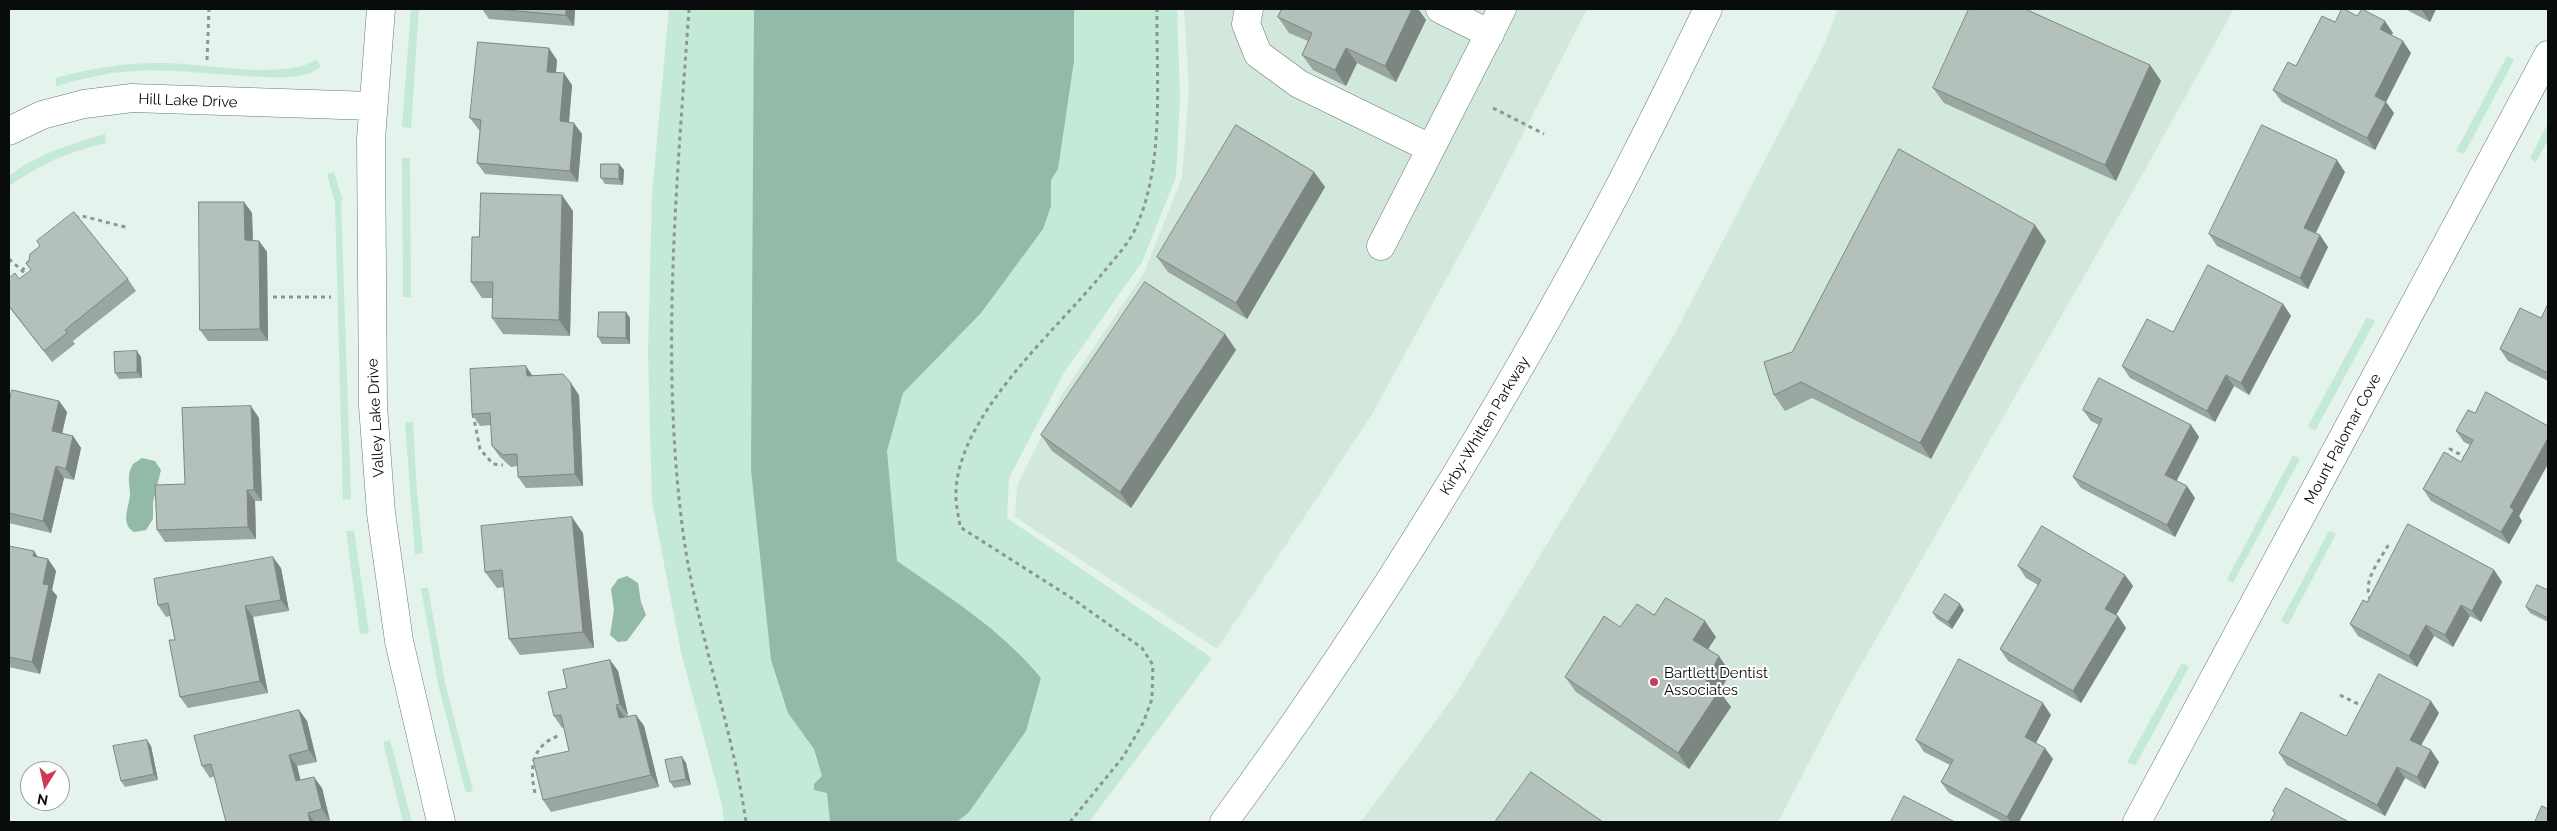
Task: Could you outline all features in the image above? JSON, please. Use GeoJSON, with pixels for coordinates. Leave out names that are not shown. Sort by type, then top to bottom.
{"type":"FeatureCollection","features":[{"type":"Feature","properties":{"kind":"street","name":"Valley Lake Drive"},"geometry":{"type":"LineString","coordinates":[[381,9],[372,106],[374,406],[381,512],[399,641],[441,822]]}},
{"type":"Feature","properties":{"kind":"street"},"geometry":{"type":"LineString","coordinates":[[1249,9],[1246,24],[1258,54],[1299,84],[1430,148]]}},
{"type":"Feature","properties":{"kind":"street"},"geometry":{"type":"LineString","coordinates":[[1440,9],[1490,34]]}},
{"type":"Feature","properties":{"kind":"street"},"geometry":{"type":"LineString","coordinates":[[1381,246],[1502,9]]}},
{"type":"Feature","properties":{"kind":"street","name":"Kirby-Whitten Parkway"},"geometry":{"type":"LineString","coordinates":[[1224,822],[1275,753],[1441,500],[1532,347],[1595,232],[1708,9]]}},
{"type":"Feature","properties":{"kind":"street","name":"Mount Palomar Cove"},"geometry":{"type":"LineString","coordinates":[[2137,822],[2548,55]]}},
{"type":"Feature","properties":{"kind":"street","name":"Hill Lake Drive"},"geometry":{"type":"LineString","coordinates":[[9,131],[42,115],[84,104],[132,98],[372,106]]}},
{"type":"Feature","properties":{"kind":"path"},"geometry":{"type":"LineString","coordinates":[[208,60],[209,9]]}},
{"type":"Feature","properties":{"kind":"path"},"geometry":{"type":"LineString","coordinates":[[689,9],[672,300],[673,408],[683,531],[690,577],[739,776],[746,822]]}},
{"type":"Feature","properties":{"kind":"path"},"geometry":{"type":"LineString","coordinates":[[1070,822],[1123,757],[1143,723],[1152,700],[1153,665],[1142,648],[1070,597],[960,527],[956,497],[959,470],[972,436],[1006,383],[1086,294],[1130,239],[1137,227],[1149,194],[1155,155],[1157,9]]}},
{"type":"Feature","properties":{"kind":"path"},"geometry":{"type":"LineString","coordinates":[[1492,108],[1544,134]]}},
{"type":"Feature","properties":{"kind":"path"},"geometry":{"type":"LineString","coordinates":[[69,221],[82,216],[128,228]]}},
{"type":"Feature","properties":{"kind":"path"},"geometry":{"type":"LineString","coordinates":[[22,271],[36,252]]}},
{"type":"Feature","properties":{"kind":"path"},"geometry":{"type":"LineString","coordinates":[[9,259],[32,279]]}},
{"type":"Feature","properties":{"kind":"path"},"geometry":{"type":"LineString","coordinates":[[273,297],[331,297]]}},
{"type":"Feature","properties":{"kind":"path"},"geometry":{"type":"LineString","coordinates":[[473,412],[480,449],[493,464],[503,465]]}},
{"type":"Feature","properties":{"kind":"path"},"geometry":{"type":"LineString","coordinates":[[2442,463],[2450,449],[2470,460]]}},
{"type":"Feature","properties":{"kind":"path"},"geometry":{"type":"LineString","coordinates":[[2376,603],[2371,600],[2367,593],[2368,584],[2389,544]]}},
{"type":"Feature","properties":{"kind":"path"},"geometry":{"type":"LineString","coordinates":[[2340,695],[2367,708]]}},
{"type":"Feature","properties":{"kind":"path"},"geometry":{"type":"LineString","coordinates":[[535,793],[531,777],[533,758],[539,748],[552,738],[561,735]]}},
{"type":"Feature","properties":{"kind":"shaded area"},"geometry":{"type":"Polygon","coordinates":[[[411,9],[419,9],[411,128],[402,127],[411,9]]]}},
{"type":"Feature","properties":{"kind":"shaded area"},"geometry":{"type":"Polygon","coordinates":[[[669,9],[1177,9],[1180,97],[1176,177],[1142,262],[1065,371],[1009,478],[1007,518],[1212,658],[1089,822],[724,822],[722,805],[681,652],[652,501],[648,353],[652,195],[669,9]]]}},
{"type":"Feature","properties":{"kind":"shaded area"},"geometry":{"type":"Polygon","coordinates":[[[754,9],[1074,9],[1074,61],[1058,169],[1051,180],[1051,206],[1043,229],[981,313],[903,393],[887,451],[897,561],[991,629],[1009,644],[1041,678],[1026,731],[969,812],[957,822],[830,822],[827,793],[814,790],[814,784],[822,776],[814,749],[788,713],[771,660],[751,470],[754,9]]]}},
{"type":"Feature","properties":{"kind":"shaded area"},"geometry":{"type":"Polygon","coordinates":[[[1184,9],[1587,9],[1486,206],[1371,416],[1217,649],[1015,517],[1017,486],[1061,396],[1144,273],[1182,178],[1189,89],[1184,9]]]}},
{"type":"Feature","properties":{"kind":"shaded area"},"geometry":{"type":"Polygon","coordinates":[[[1838,9],[2234,9],[2137,184],[1846,691],[1778,822],[1361,822],[1457,692],[1673,337],[1821,52],[1838,9]]]}},
{"type":"Feature","properties":{"kind":"shaded area"},"geometry":{"type":"Polygon","coordinates":[[[2507,56],[2514,60],[2464,154],[2456,151],[2507,56]]]}},
{"type":"Feature","properties":{"kind":"shaded area"},"geometry":{"type":"Polygon","coordinates":[[[317,60],[321,67],[308,74],[293,77],[155,70],[105,74],[56,86],[56,78],[119,65],[176,63],[261,70],[301,66],[317,60]]]}},
{"type":"Feature","properties":{"kind":"shaded area"},"geometry":{"type":"Polygon","coordinates":[[[2548,123],[2548,140],[2536,162],[2530,158],[2548,123]]]}},
{"type":"Feature","properties":{"kind":"shaded area"},"geometry":{"type":"Polygon","coordinates":[[[105,134],[106,143],[80,150],[55,160],[9,186],[9,176],[31,162],[67,146],[105,134]]]}},
{"type":"Feature","properties":{"kind":"shaded area"},"geometry":{"type":"Polygon","coordinates":[[[402,158],[410,158],[411,297],[403,297],[402,158]]]}},
{"type":"Feature","properties":{"kind":"shaded area"},"geometry":{"type":"Polygon","coordinates":[[[334,172],[343,201],[341,201],[351,499],[343,500],[335,203],[327,174],[334,172]]]}},
{"type":"Feature","properties":{"kind":"shaded area"},"geometry":{"type":"Polygon","coordinates":[[[2367,317],[2375,321],[2315,431],[2308,426],[2367,317]]]}},
{"type":"Feature","properties":{"kind":"shaded area"},"geometry":{"type":"Polygon","coordinates":[[[405,422],[413,422],[423,553],[415,554],[405,422]]]}},
{"type":"Feature","properties":{"kind":"shaded area"},"geometry":{"type":"Polygon","coordinates":[[[2293,455],[2300,459],[2233,583],[2227,579],[2293,455]]]}},
{"type":"Feature","properties":{"kind":"shaded area"},"geometry":{"type":"Polygon","coordinates":[[[142,458],[155,461],[161,470],[153,502],[153,519],[146,530],[134,532],[127,525],[126,520],[130,495],[129,475],[133,464],[142,458]]]}},
{"type":"Feature","properties":{"kind":"shaded area"},"geometry":{"type":"Polygon","coordinates":[[[346,531],[354,531],[369,633],[360,634],[346,531]]]}},
{"type":"Feature","properties":{"kind":"shaded area"},"geometry":{"type":"Polygon","coordinates":[[[2329,531],[2336,534],[2288,625],[2281,621],[2329,531]]]}},
{"type":"Feature","properties":{"kind":"shaded area"},"geometry":{"type":"Polygon","coordinates":[[[627,576],[638,583],[641,602],[646,615],[627,641],[618,642],[610,635],[614,610],[611,589],[618,579],[627,576]]]}},
{"type":"Feature","properties":{"kind":"shaded area"},"geometry":{"type":"Polygon","coordinates":[[[421,588],[428,588],[445,683],[473,791],[466,793],[438,684],[421,588]]]}},
{"type":"Feature","properties":{"kind":"shaded area"},"geometry":{"type":"Polygon","coordinates":[[[2182,663],[2189,667],[2135,766],[2127,762],[2182,663]]]}},
{"type":"Feature","properties":{"kind":"shaded area"},"geometry":{"type":"Polygon","coordinates":[[[390,740],[412,822],[403,822],[383,742],[390,740]]]}},
{"type":"Feature","properties":{"kind":"building"},"geometry":{"type":"Polygon","coordinates":[[[495,9],[566,9],[566,15],[495,9]]]}},
{"type":"Feature","properties":{"kind":"building"},"geometry":{"type":"Polygon","coordinates":[[[1282,9],[1412,9],[1385,66],[1346,48],[1335,70],[1302,55],[1312,33],[1278,17],[1282,9]]]}},
{"type":"Feature","properties":{"kind":"building"},"geometry":{"type":"Polygon","coordinates":[[[1969,9],[2025,9],[2150,65],[2105,165],[1933,88],[1969,9]]]}},
{"type":"Feature","properties":{"kind":"building"},"geometry":{"type":"Polygon","coordinates":[[[2342,9],[2357,16],[2362,9],[2385,21],[2380,29],[2403,41],[2375,96],[2386,102],[2367,138],[2273,90],[2288,62],[2296,66],[2322,16],[2335,22],[2342,9]]]}},
{"type":"Feature","properties":{"kind":"building"},"geometry":{"type":"Polygon","coordinates":[[[478,42],[549,48],[547,72],[564,73],[560,121],[574,123],[570,171],[477,163],[481,120],[470,118],[478,42]]]}},
{"type":"Feature","properties":{"kind":"building"},"geometry":{"type":"Polygon","coordinates":[[[1236,125],[1314,172],[1236,303],[1157,257],[1236,125]]]}},
{"type":"Feature","properties":{"kind":"building"},"geometry":{"type":"Polygon","coordinates":[[[2262,125],[2337,160],[2304,228],[2320,235],[2300,278],[2209,234],[2262,125]]]}},
{"type":"Feature","properties":{"kind":"building"},"geometry":{"type":"Polygon","coordinates":[[[1899,149],[2035,225],[1920,443],[1801,382],[1774,395],[1764,362],[1792,352],[1899,149]]]}},
{"type":"Feature","properties":{"kind":"building"},"geometry":{"type":"Polygon","coordinates":[[[601,164],[619,164],[619,179],[601,178],[601,164]]]}},
{"type":"Feature","properties":{"kind":"building"},"geometry":{"type":"Polygon","coordinates":[[[481,193],[562,195],[559,320],[492,318],[493,282],[471,282],[472,237],[479,237],[481,193]]]}},
{"type":"Feature","properties":{"kind":"building"},"geometry":{"type":"Polygon","coordinates":[[[199,202],[244,202],[245,240],[259,241],[260,329],[200,330],[199,202]]]}},
{"type":"Feature","properties":{"kind":"building"},"geometry":{"type":"Polygon","coordinates":[[[74,212],[128,279],[65,330],[67,333],[44,351],[9,306],[9,278],[15,273],[19,279],[31,270],[26,263],[29,261],[30,254],[40,246],[37,241],[74,212]]]}},
{"type":"Feature","properties":{"kind":"building"},"geometry":{"type":"Polygon","coordinates":[[[2208,265],[2283,304],[2241,383],[2226,375],[2207,411],[2122,366],[2147,319],[2173,332],[2208,265]]]}},
{"type":"Feature","properties":{"kind":"building"},"geometry":{"type":"Polygon","coordinates":[[[1145,282],[1225,334],[1120,492],[1041,435],[1145,282]]]}},
{"type":"Feature","properties":{"kind":"building"},"geometry":{"type":"Polygon","coordinates":[[[2548,304],[2548,373],[2500,349],[2520,308],[2541,318],[2548,304]]]}},
{"type":"Feature","properties":{"kind":"building"},"geometry":{"type":"Polygon","coordinates":[[[599,312],[626,312],[626,338],[598,337],[599,312]]]}},
{"type":"Feature","properties":{"kind":"building"},"geometry":{"type":"Polygon","coordinates":[[[137,351],[137,372],[115,373],[114,352],[137,351]]]}},
{"type":"Feature","properties":{"kind":"building"},"geometry":{"type":"Polygon","coordinates":[[[526,366],[527,376],[563,374],[571,383],[575,474],[518,477],[517,454],[503,455],[492,446],[490,413],[472,414],[470,369],[526,366]]]}},
{"type":"Feature","properties":{"kind":"building"},"geometry":{"type":"Polygon","coordinates":[[[2099,378],[2191,425],[2165,475],[2187,486],[2167,525],[2073,477],[2102,419],[2083,410],[2099,378]]]}},
{"type":"Feature","properties":{"kind":"building"},"geometry":{"type":"Polygon","coordinates":[[[12,390],[59,401],[52,431],[73,436],[66,469],[56,466],[43,521],[9,513],[9,404],[12,390]]]}},
{"type":"Feature","properties":{"kind":"building"},"geometry":{"type":"Polygon","coordinates":[[[2486,392],[2548,426],[2548,438],[2510,507],[2514,510],[2501,532],[2423,489],[2444,452],[2461,462],[2473,440],[2456,431],[2468,410],[2475,413],[2486,392]]]}},
{"type":"Feature","properties":{"kind":"building"},"geometry":{"type":"Polygon","coordinates":[[[251,406],[254,490],[247,490],[248,527],[157,530],[155,485],[185,484],[182,408],[251,406]]]}},
{"type":"Feature","properties":{"kind":"building"},"geometry":{"type":"Polygon","coordinates":[[[572,517],[583,632],[509,639],[502,570],[485,572],[481,526],[572,517]]]}},
{"type":"Feature","properties":{"kind":"building"},"geometry":{"type":"Polygon","coordinates":[[[2408,524],[2494,570],[2472,611],[2461,605],[2445,635],[2426,625],[2409,656],[2350,624],[2363,600],[2367,602],[2408,524]]]}},
{"type":"Feature","properties":{"kind":"building"},"geometry":{"type":"Polygon","coordinates":[[[2042,526],[2125,575],[2105,609],[2118,616],[2073,691],[2000,649],[2041,580],[2018,566],[2042,526]]]}},
{"type":"Feature","properties":{"kind":"building"},"geometry":{"type":"Polygon","coordinates":[[[9,546],[34,551],[33,556],[48,559],[43,584],[49,585],[32,662],[9,657],[9,546]]]}},
{"type":"Feature","properties":{"kind":"building"},"geometry":{"type":"Polygon","coordinates":[[[273,557],[281,600],[245,606],[260,681],[180,697],[169,640],[175,640],[168,603],[158,605],[154,579],[273,557]]]}},
{"type":"Feature","properties":{"kind":"building"},"geometry":{"type":"Polygon","coordinates":[[[2537,585],[2548,590],[2548,618],[2526,607],[2537,585]]]}},
{"type":"Feature","properties":{"kind":"building"},"geometry":{"type":"Polygon","coordinates":[[[1945,594],[1960,604],[1948,622],[1933,613],[1945,594]]]}},
{"type":"Feature","properties":{"kind":"building","name":"Bartlett Dentist Associates"},"geometry":{"type":"Polygon","coordinates":[[[1666,598],[1705,621],[1693,640],[1719,656],[1706,681],[1719,691],[1678,753],[1565,677],[1604,616],[1620,627],[1637,604],[1654,615],[1666,598]]]}},
{"type":"Feature","properties":{"kind":"building"},"geometry":{"type":"Polygon","coordinates":[[[1959,659],[2043,703],[2025,737],[2045,748],[2007,817],[1941,782],[1953,760],[1916,740],[1959,659]]]}},
{"type":"Feature","properties":{"kind":"building"},"geometry":{"type":"Polygon","coordinates":[[[610,660],[620,704],[616,705],[619,718],[636,715],[651,775],[543,800],[533,759],[569,751],[561,715],[554,716],[548,692],[567,688],[563,670],[610,660]]]}},
{"type":"Feature","properties":{"kind":"building"},"geometry":{"type":"Polygon","coordinates":[[[2379,674],[2431,701],[2410,740],[2431,750],[2417,777],[2397,767],[2377,805],[2279,753],[2301,712],[2346,736],[2379,674]]]}},
{"type":"Feature","properties":{"kind":"building"},"geometry":{"type":"Polygon","coordinates":[[[299,710],[309,750],[289,755],[296,781],[314,777],[322,809],[308,813],[310,822],[226,822],[211,764],[202,766],[194,736],[299,710]]]}},
{"type":"Feature","properties":{"kind":"building"},"geometry":{"type":"Polygon","coordinates":[[[147,740],[154,774],[121,781],[113,746],[147,740]]]}},
{"type":"Feature","properties":{"kind":"building"},"geometry":{"type":"Polygon","coordinates":[[[682,757],[686,779],[670,782],[665,760],[682,757]]]}},
{"type":"Feature","properties":{"kind":"building"},"geometry":{"type":"Polygon","coordinates":[[[1531,772],[1603,822],[1495,822],[1531,772]]]}},
{"type":"Feature","properties":{"kind":"building"},"geometry":{"type":"Polygon","coordinates":[[[2286,788],[2349,822],[2270,822],[2275,813],[2273,811],[2286,788]]]}},
{"type":"Feature","properties":{"kind":"building"},"geometry":{"type":"Polygon","coordinates":[[[1904,796],[1955,822],[1891,822],[1904,796]]]}},
{"type":"Feature","properties":{"kind":"building"},"geometry":{"type":"Polygon","coordinates":[[[2542,806],[2548,809],[2548,822],[2535,822],[2542,806]]]}},
{"type":"Feature","properties":{"kind":"place","name":"Bartlett Dentist Associates"},"geometry":{"type":"Point","coordinates":[1654,682]}}]}
